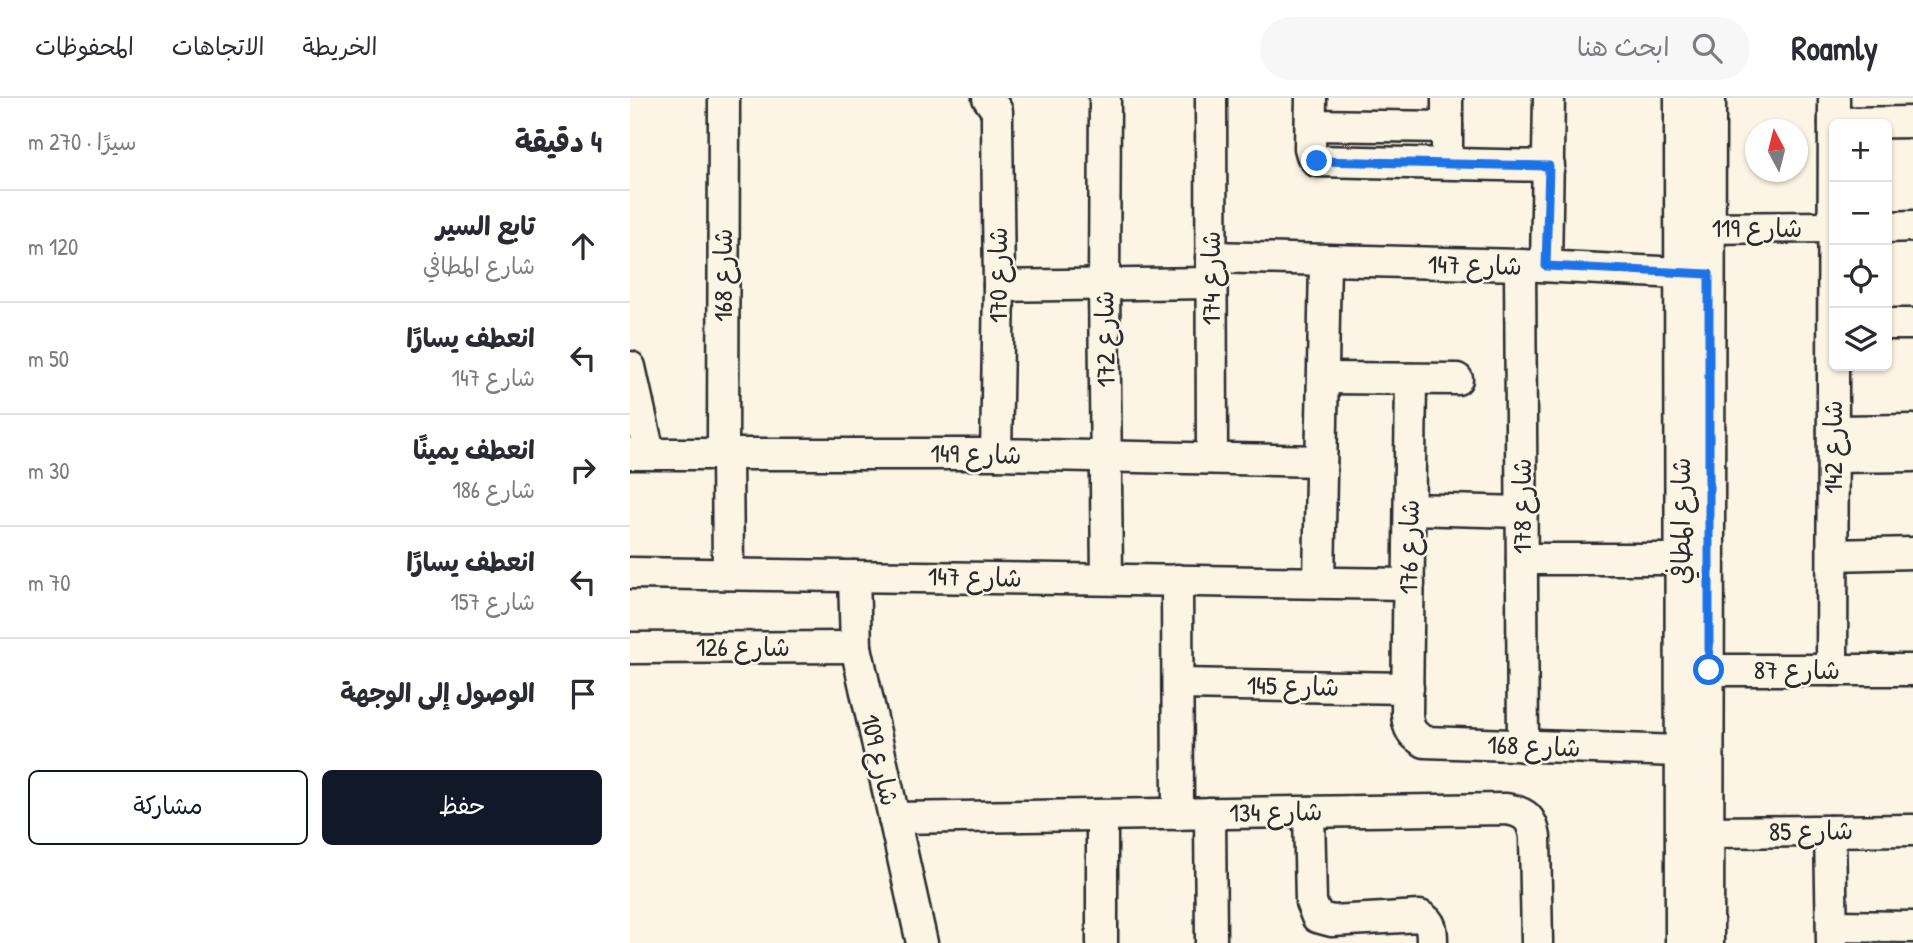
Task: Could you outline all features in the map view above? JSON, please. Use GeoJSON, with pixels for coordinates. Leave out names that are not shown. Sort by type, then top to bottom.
{"type":"FeatureCollection","features":[{"type":"Feature","properties":{"kind":"street","name":"شارع 168"},"geometry":{"type":"LineString","coordinates":[[724,98],[728,574]]}},
{"type":"Feature","properties":{"kind":"street","name":"شارع 170"},"geometry":{"type":"LineString","coordinates":[[988,98],[997,111],[999,286],[996,454]]}},
{"type":"Feature","properties":{"kind":"street","name":"شارع 172"},"geometry":{"type":"LineString","coordinates":[[1105,98],[1107,579]]}},
{"type":"Feature","properties":{"kind":"street","name":"شارع 174"},"geometry":{"type":"LineString","coordinates":[[1211,98],[1212,458]]}},
{"type":"Feature","properties":{"kind":"street","name":"شارع 178"},"geometry":{"type":"LineString","coordinates":[[1523,746],[1522,512],[1533,266],[1549,166],[1549,98]]}},
{"type":"Feature","properties":{"kind":"street","name":"شارع المطافي"},"geometry":{"type":"LineString","coordinates":[[1680,98],[1680,228],[1695,274],[1694,670],[1679,751],[1681,943]]}},
{"type":"Feature","properties":{"kind":"street","name":"شارع المطافي"},"geometry":{"type":"LineString","coordinates":[[1708,943],[1708,832],[1681,559],[1695,274],[1709,228],[1710,98]]}},
{"type":"Feature","properties":{"kind":"street"},"geometry":{"type":"LineString","coordinates":[[1834,110],[1913,122]]}},
{"type":"Feature","properties":{"kind":"street","name":"شارع 142"},"geometry":{"type":"LineString","coordinates":[[1833,182],[1834,110]]}},
{"type":"Feature","properties":{"kind":"street"},"geometry":{"type":"LineString","coordinates":[[1447,164],[1447,112],[1311,111],[1312,155],[1317,161],[1447,164],[1549,166]]}},
{"type":"Feature","properties":{"kind":"street"},"geometry":{"type":"LineString","coordinates":[[1892,226],[1913,226]]}},
{"type":"Feature","properties":{"kind":"street","name":"شارع 119"},"geometry":{"type":"LineString","coordinates":[[1680,228],[1829,227]]}},
{"type":"Feature","properties":{"kind":"street","name":"شارع 142"},"geometry":{"type":"LineString","coordinates":[[1833,245],[1834,308]]}},
{"type":"Feature","properties":{"kind":"street","name":"شارع 147"},"geometry":{"type":"LineString","coordinates":[[999,286],[1104,286],[1211,270],[1325,261],[1533,266],[1695,274]]}},
{"type":"Feature","properties":{"kind":"street"},"geometry":{"type":"LineString","coordinates":[[1319,582],[1325,261]]}},
{"type":"Feature","properties":{"kind":"street"},"geometry":{"type":"LineString","coordinates":[[1892,324],[1913,324]]}},
{"type":"Feature","properties":{"kind":"street"},"geometry":{"type":"LineString","coordinates":[[630,367],[639,453]]}},
{"type":"Feature","properties":{"kind":"street","name":"شارع 142"},"geometry":{"type":"LineString","coordinates":[[1832,670],[1834,371]]}},
{"type":"Feature","properties":{"kind":"street"},"geometry":{"type":"LineString","coordinates":[[1323,378],[1457,379]]}},
{"type":"Feature","properties":{"kind":"street","name":"شارع 176"},"geometry":{"type":"LineString","coordinates":[[1407,701],[1412,379]]}},
{"type":"Feature","properties":{"kind":"street"},"geometry":{"type":"LineString","coordinates":[[1833,444],[1913,430]]}},
{"type":"Feature","properties":{"kind":"street"},"geometry":{"type":"LineString","coordinates":[[1833,444],[1913,456]]}},
{"type":"Feature","properties":{"kind":"street","name":"شارع 149"},"geometry":{"type":"LineString","coordinates":[[639,453],[996,454],[1321,461]]}},
{"type":"Feature","properties":{"kind":"street"},"geometry":{"type":"LineString","coordinates":[[1410,509],[1522,512]]}},
{"type":"Feature","properties":{"kind":"street"},"geometry":{"type":"LineString","coordinates":[[1833,555],[1913,553]]}},
{"type":"Feature","properties":{"kind":"street"},"geometry":{"type":"LineString","coordinates":[[1522,559],[1681,559]]}},
{"type":"Feature","properties":{"kind":"street","name":"شارع 147"},"geometry":{"type":"LineString","coordinates":[[630,573],[1409,584]]}},
{"type":"Feature","properties":{"kind":"street","name":"شارع 109"},"geometry":{"type":"LineString","coordinates":[[854,576],[856,647],[922,943]]}},
{"type":"Feature","properties":{"kind":"street"},"geometry":{"type":"LineString","coordinates":[[1177,580],[1178,814]]}},
{"type":"Feature","properties":{"kind":"street","name":"شارع 126"},"geometry":{"type":"LineString","coordinates":[[630,648],[856,647]]}},
{"type":"Feature","properties":{"kind":"street","name":"شارع 87"},"geometry":{"type":"LineString","coordinates":[[1694,670],[1913,670]]}},
{"type":"Feature","properties":{"kind":"street","name":"شارع 145"},"geometry":{"type":"LineString","coordinates":[[1178,684],[1407,701]]}},
{"type":"Feature","properties":{"kind":"street","name":"شارع 168"},"geometry":{"type":"LineString","coordinates":[[1407,701],[1408,726],[1414,736],[1425,742],[1679,751]]}},
{"type":"Feature","properties":{"kind":"street","name":"شارع 134"},"geometry":{"type":"LineString","coordinates":[[894,818],[1506,809],[1521,811],[1532,822],[1535,837],[1537,943]]}},
{"type":"Feature","properties":{"kind":"street"},"geometry":{"type":"LineString","coordinates":[[1309,812],[1311,902],[1317,916],[1332,921],[1420,916],[1431,926],[1433,943]]}},
{"type":"Feature","properties":{"kind":"street"},"geometry":{"type":"LineString","coordinates":[[1210,813],[1210,943]]}},
{"type":"Feature","properties":{"kind":"street"},"geometry":{"type":"LineString","coordinates":[[1102,815],[1102,943]]}},
{"type":"Feature","properties":{"kind":"street","name":"شارع 85"},"geometry":{"type":"LineString","coordinates":[[1708,832],[1913,830]]}},
{"type":"Feature","properties":{"kind":"street"},"geometry":{"type":"LineString","coordinates":[[1830,831],[1832,935],[1913,927]]}},
{"type":"Feature","properties":{"kind":"route"},"geometry":{"type":"LineString","coordinates":[[1317,161],[1549,166],[1546,266],[1709,274],[1709,670]]}}]}
